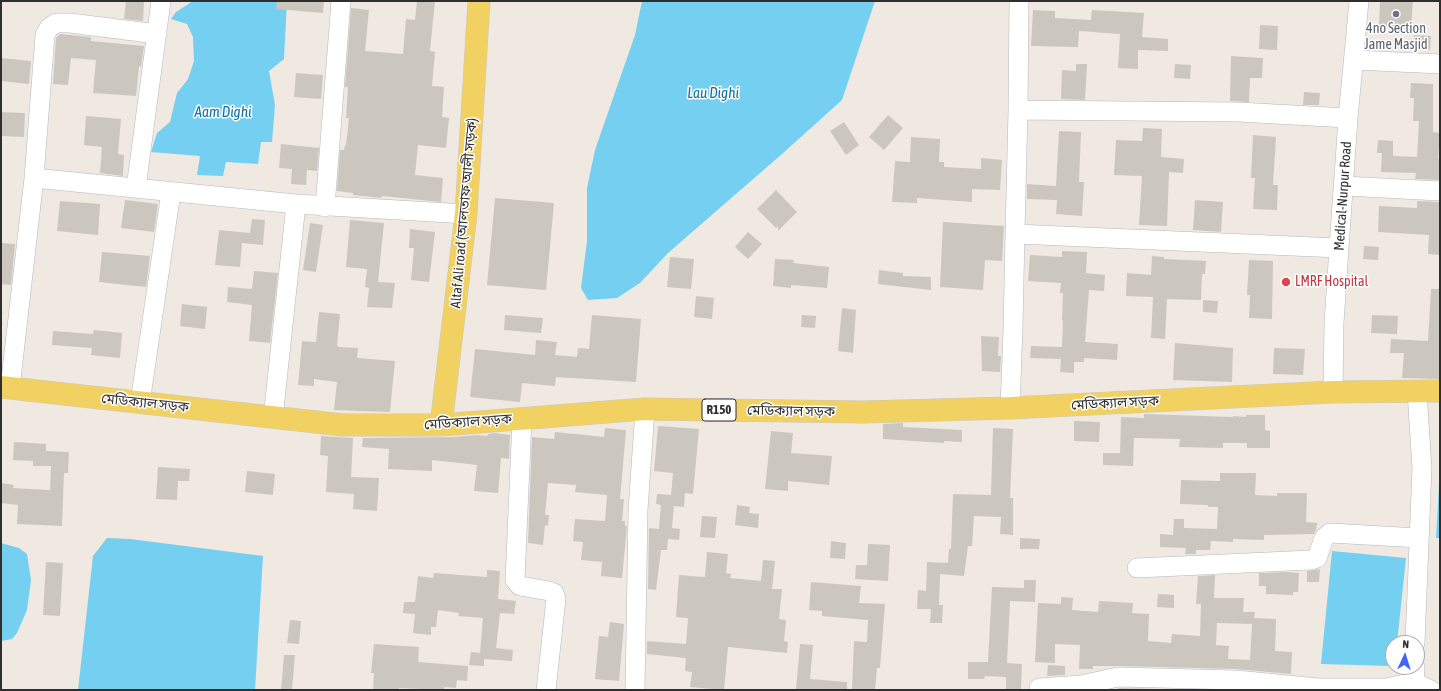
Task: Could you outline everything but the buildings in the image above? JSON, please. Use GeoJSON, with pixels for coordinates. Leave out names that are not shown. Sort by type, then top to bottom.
{"type":"FeatureCollection","features":[{"type":"Feature","properties":{"kind":"main road","name":"Altaf Ali road (আলতাফ আলী সড়ক)"},"geometry":{"type":"LineString","coordinates":[[441,425],[466,214],[479,1]]}},
{"type":"Feature","properties":{"kind":"main road","name":"মেডিক্যাল সড়ক"},"geometry":{"type":"LineString","coordinates":[[6,388],[343,425],[441,425],[645,409],[864,412],[1010,408],[1333,392],[1440,391]]}},
{"type":"Feature","properties":{"kind":"street"},"geometry":{"type":"LineString","coordinates":[[136,188],[161,1]]}},
{"type":"Feature","properties":{"kind":"street"},"geometry":{"type":"LineString","coordinates":[[325,207],[341,1]]}},
{"type":"Feature","properties":{"kind":"street"},"geometry":{"type":"LineString","coordinates":[[1010,408],[1018,110],[1019,1]]}},
{"type":"Feature","properties":{"kind":"street","name":"Medical-Nurpur Road"},"geometry":{"type":"LineString","coordinates":[[1333,392],[1334,323],[1348,118],[1355,60],[1359,1]]}},
{"type":"Feature","properties":{"kind":"street"},"geometry":{"type":"LineString","coordinates":[[6,388],[34,178],[45,35],[49,28],[56,23],[70,22],[157,34]]}},
{"type":"Feature","properties":{"kind":"street"},"geometry":{"type":"LineString","coordinates":[[1355,60],[1440,64]]}},
{"type":"Feature","properties":{"kind":"street"},"geometry":{"type":"LineString","coordinates":[[1018,110],[1238,112],[1348,118]]}},
{"type":"Feature","properties":{"kind":"street"},"geometry":{"type":"LineString","coordinates":[[34,178],[325,207],[466,214]]}},
{"type":"Feature","properties":{"kind":"street"},"geometry":{"type":"LineString","coordinates":[[1344,186],[1440,191]]}},
{"type":"Feature","properties":{"kind":"street"},"geometry":{"type":"LineString","coordinates":[[140,403],[171,192]]}},
{"type":"Feature","properties":{"kind":"street"},"geometry":{"type":"LineString","coordinates":[[273,418],[296,204]]}},
{"type":"Feature","properties":{"kind":"street"},"geometry":{"type":"LineString","coordinates":[[1015,234],[1339,248]]}},
{"type":"Feature","properties":{"kind":"street"},"geometry":{"type":"LineString","coordinates":[[1415,635],[1422,468],[1417,392]]}},
{"type":"Feature","properties":{"kind":"street"},"geometry":{"type":"LineString","coordinates":[[635,690],[638,510],[645,409]]}},
{"type":"Feature","properties":{"kind":"street"},"geometry":{"type":"LineString","coordinates":[[522,418],[515,580],[520,586],[549,590],[554,593],[556,599],[546,690]]}},
{"type":"Feature","properties":{"kind":"street"},"geometry":{"type":"LineString","coordinates":[[1138,568],[1311,560],[1317,558],[1324,538],[1330,533],[1419,538]]}},
{"type":"Feature","properties":{"kind":"street"},"geometry":{"type":"LineString","coordinates":[[1039,688],[1081,685],[1118,677],[1236,680],[1318,688],[1386,688],[1420,680]]}},
{"type":"Feature","properties":{"kind":"water","name":"Aam Dighi"},"geometry":{"type":"Polygon","coordinates":[[[193,1],[287,1],[284,59],[269,71],[275,105],[272,142],[261,142],[258,164],[226,162],[223,176],[197,175],[200,156],[151,152],[157,133],[170,122],[177,93],[188,79],[194,61],[193,37],[187,24],[171,19],[176,12],[193,1]]]}},
{"type":"Feature","properties":{"kind":"water","name":"Lau Dighi"},"geometry":{"type":"Polygon","coordinates":[[[642,1],[875,1],[842,100],[668,253],[640,283],[617,298],[588,300],[581,288],[587,241],[587,188],[595,150],[635,35],[642,1]]]}},
{"type":"Feature","properties":{"kind":"water"},"geometry":{"type":"Polygon","coordinates":[[[1440,467],[1440,538],[1436,538],[1440,467]]]}},
{"type":"Feature","properties":{"kind":"water"},"geometry":{"type":"Polygon","coordinates":[[[107,538],[130,539],[263,556],[255,690],[78,690],[93,556],[107,538]]]}},
{"type":"Feature","properties":{"kind":"water"},"geometry":{"type":"Polygon","coordinates":[[[1,543],[19,548],[27,554],[31,580],[27,610],[17,633],[12,639],[1,641],[1,543]]]}},
{"type":"Feature","properties":{"kind":"water"},"geometry":{"type":"Polygon","coordinates":[[[1332,551],[1406,558],[1398,635],[1385,635],[1385,666],[1321,664],[1332,551]]]}},
{"type":"Feature","properties":{"kind":"place","name":"4no Section Jame Masjid"},"geometry":{"type":"Point","coordinates":[1396,14]}},
{"type":"Feature","properties":{"kind":"place","name":"LMRF Hospital"},"geometry":{"type":"Point","coordinates":[1286,282]}}]}
